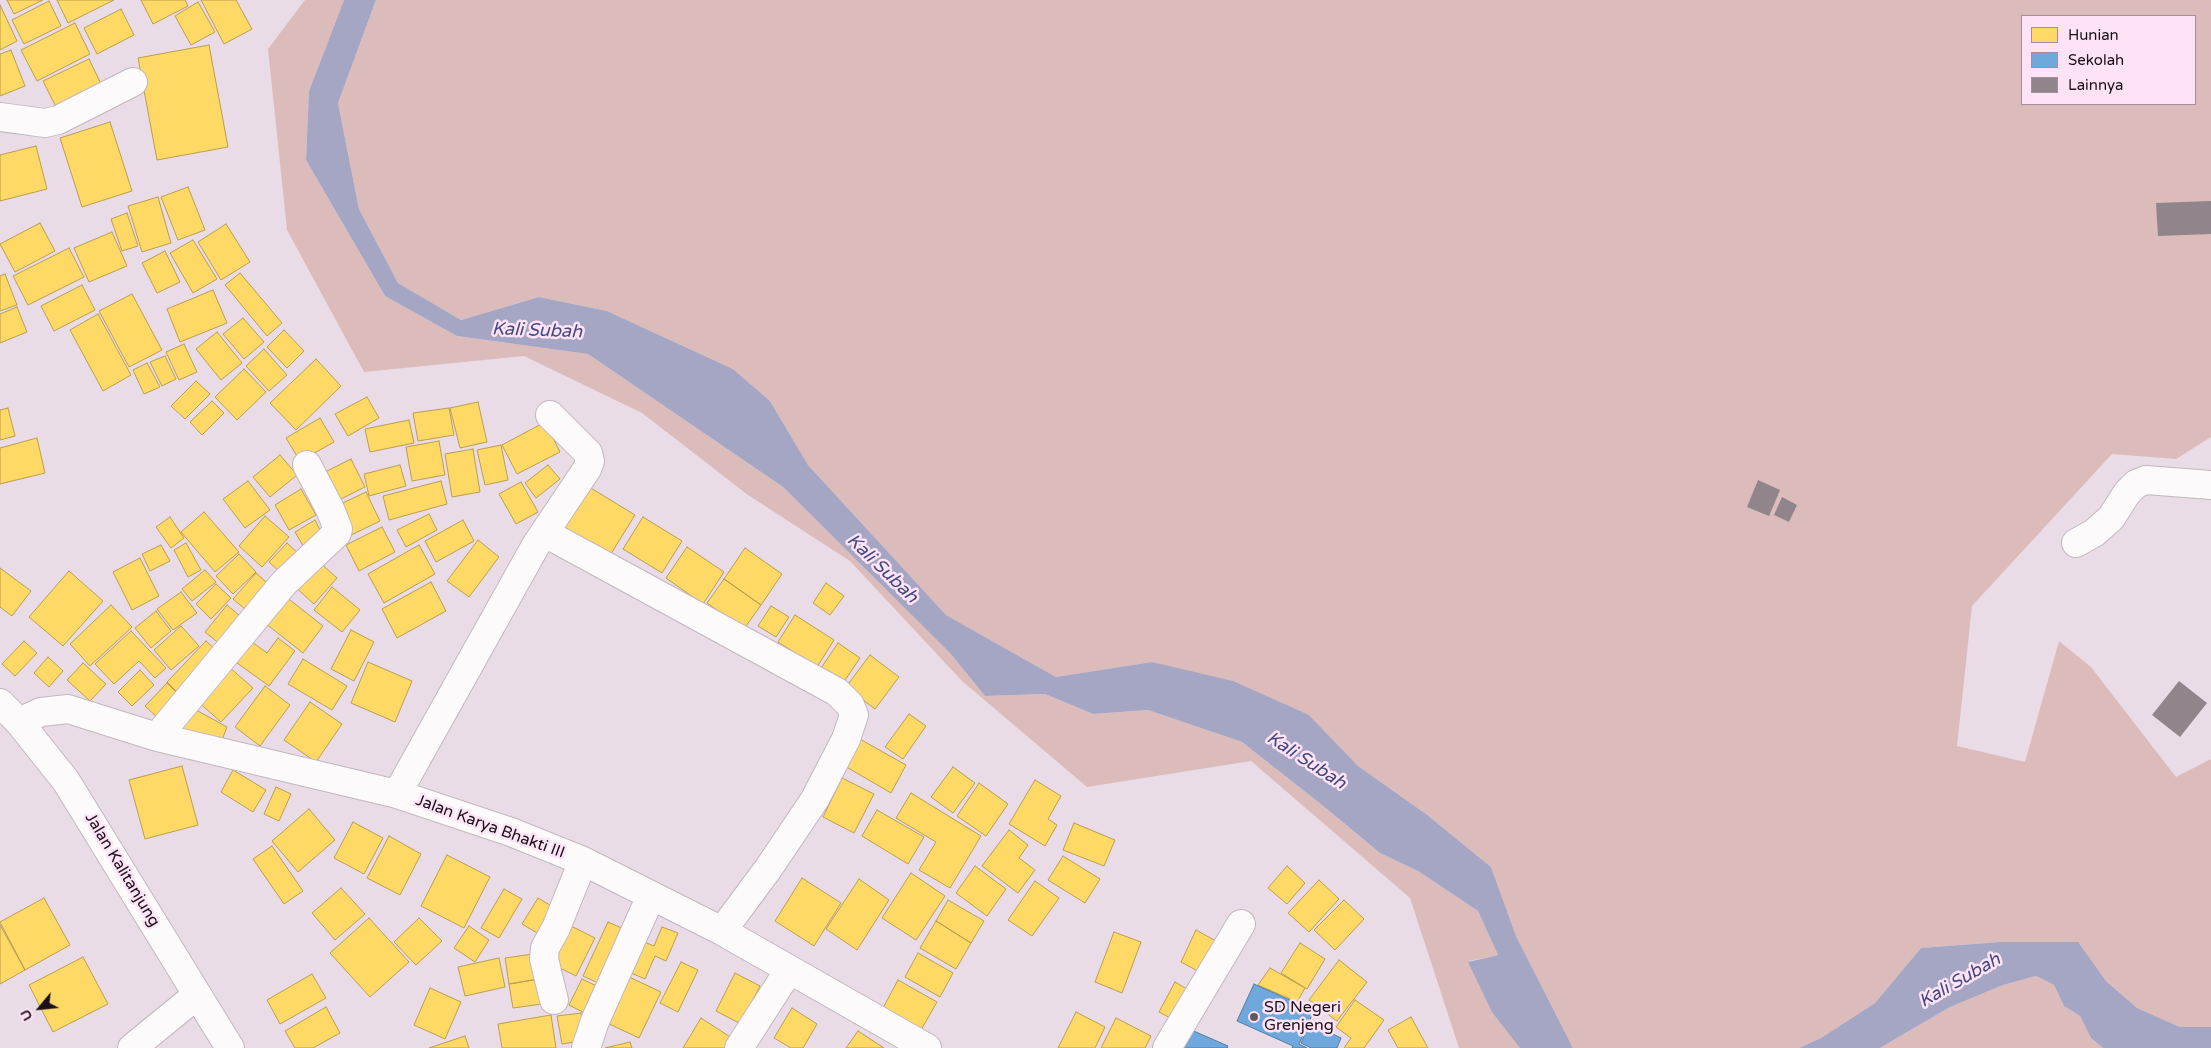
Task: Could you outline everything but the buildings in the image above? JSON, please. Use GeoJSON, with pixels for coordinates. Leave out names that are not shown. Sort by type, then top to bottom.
{"type":"FeatureCollection","features":[{"type":"Feature","properties":{"kind":"street"},"geometry":{"type":"LineString","coordinates":[[0,117],[45,123],[58,120],[133,82]]}},
{"type":"Feature","properties":{"kind":"street"},"geometry":{"type":"LineString","coordinates":[[397,794],[545,533],[587,469],[590,460],[588,453],[550,415]]}},
{"type":"Feature","properties":{"kind":"street"},"geometry":{"type":"LineString","coordinates":[[157,737],[284,583],[337,533],[338,529],[330,510],[307,465]]}},
{"type":"Feature","properties":{"kind":"street"},"geometry":{"type":"LineString","coordinates":[[2076,543],[2094,533],[2111,518],[2136,484],[2146,480],[2211,486]]}},
{"type":"Feature","properties":{"kind":"street"},"geometry":{"type":"LineString","coordinates":[[545,533],[837,692],[850,705],[854,714],[846,739],[815,799],[768,869],[722,931]]}},
{"type":"Feature","properties":{"kind":"street","name":"Jalan Kalitanjung"},"geometry":{"type":"LineString","coordinates":[[0,702],[19,722],[66,781],[230,1048]]}},
{"type":"Feature","properties":{"kind":"street","name":"Jalan Karya Bhakti III"},"geometry":{"type":"LineString","coordinates":[[19,722],[41,712],[68,708],[157,737],[397,794],[511,832],[583,861],[722,931],[926,1048]]}},
{"type":"Feature","properties":{"kind":"street"},"geometry":{"type":"LineString","coordinates":[[554,1000],[544,959],[545,948],[556,928],[583,861]]}},
{"type":"Feature","properties":{"kind":"street"},"geometry":{"type":"LineString","coordinates":[[586,1048],[595,1021],[652,896]]}},
{"type":"Feature","properties":{"kind":"street"},"geometry":{"type":"LineString","coordinates":[[1167,1048],[1241,924]]}},
{"type":"Feature","properties":{"kind":"street"},"geometry":{"type":"LineString","coordinates":[[740,1048],[789,970]]}},
{"type":"Feature","properties":{"kind":"street"},"geometry":{"type":"LineString","coordinates":[[132,1048],[197,995]]}},
{"type":"Feature","properties":{"kind":"shaded area"},"geometry":{"type":"Polygon","coordinates":[[[305,0],[344,0],[309,91],[306,160],[385,296],[457,336],[588,354],[783,487],[950,653],[985,696],[1045,694],[1093,714],[1148,710],[1242,742],[1380,853],[1418,871],[1478,911],[1498,955],[1469,961],[1520,1048],[1459,1048],[1410,898],[1251,761],[1087,787],[962,681],[850,561],[748,495],[642,413],[524,356],[364,372],[287,230],[268,49],[305,0]]]}},
{"type":"Feature","properties":{"kind":"shaded area"},"geometry":{"type":"Polygon","coordinates":[[[376,0],[2211,0],[2211,437],[2176,459],[2112,454],[1972,606],[1957,746],[2025,762],[2059,641],[2091,667],[2176,777],[2211,759],[2211,1027],[2180,1027],[2137,1008],[2106,981],[2077,942],[2000,942],[1921,948],[1875,1003],[1821,1038],[1799,1048],[1573,1048],[1516,936],[1491,867],[1426,814],[1358,766],[1309,715],[1152,662],[1056,677],[946,615],[808,465],[770,401],[733,369],[607,311],[539,297],[461,320],[398,283],[359,209],[338,103],[376,0]]]}},
{"type":"Feature","properties":{"kind":"shaded area"},"geometry":{"type":"Polygon","coordinates":[[[2036,976],[2054,985],[2064,1006],[2080,1016],[2091,1038],[2103,1048],[1880,1048],[1950,1007],[2003,985],[2036,976]]]}},
{"type":"Feature","properties":{"kind":"water","name":"Kali Subah"},"geometry":{"type":"Polygon","coordinates":[[[344,0],[376,0],[338,103],[359,209],[398,283],[461,320],[539,297],[607,311],[733,369],[770,401],[808,465],[946,615],[1056,677],[1152,662],[1233,681],[1309,715],[1358,766],[1426,814],[1491,867],[1516,936],[1573,1048],[1520,1048],[1492,1012],[1468,962],[1498,955],[1478,911],[1418,871],[1380,853],[1242,742],[1148,710],[1093,714],[1045,694],[985,696],[950,653],[783,487],[588,354],[457,336],[385,296],[306,160],[309,91],[344,0]]]}},
{"type":"Feature","properties":{"kind":"water","name":"Kali Subah"},"geometry":{"type":"Polygon","coordinates":[[[2000,942],[2078,942],[2106,981],[2137,1008],[2180,1027],[2211,1027],[2211,1048],[2103,1048],[2091,1038],[2080,1016],[2064,1006],[2054,985],[2036,976],[2003,985],[1950,1007],[1880,1048],[1799,1048],[1821,1038],[1875,1003],[1921,948],[2000,942]]]}},
{"type":"Feature","properties":{"kind":"place","name":"SD Negeri Grenjeng"},"geometry":{"type":"Point","coordinates":[1254,1017]}}]}
